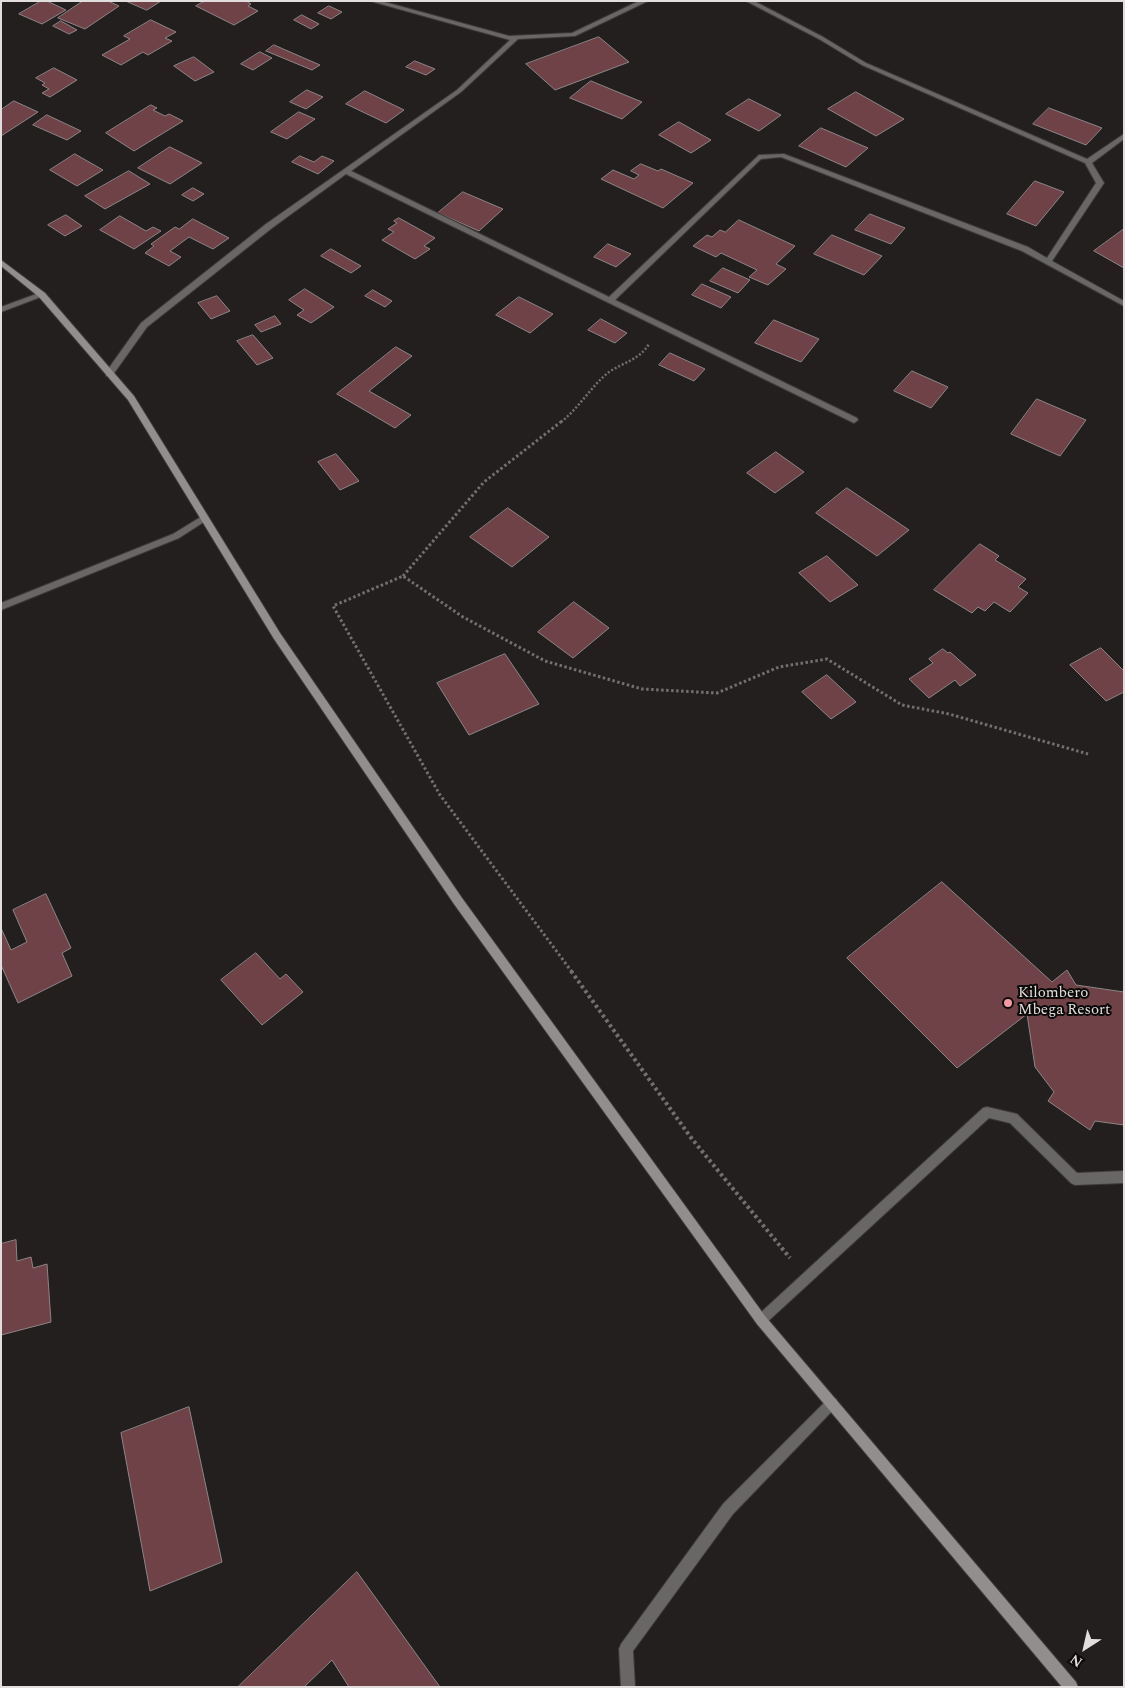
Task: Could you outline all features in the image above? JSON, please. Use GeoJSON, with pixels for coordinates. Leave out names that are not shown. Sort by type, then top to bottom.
{"type":"FeatureCollection","features":[{"type":"Feature","properties":{"kind":"main road"},"geometry":{"type":"LineString","coordinates":[[1,262],[42,295],[131,398],[277,636],[458,901],[761,1320],[1071,1687]]}},
{"type":"Feature","properties":{"kind":"street"},"geometry":{"type":"LineString","coordinates":[[373,1],[509,38],[573,35],[645,1]]}},
{"type":"Feature","properties":{"kind":"street"},"geometry":{"type":"LineString","coordinates":[[748,1],[821,38],[864,64],[1088,162],[1100,184],[1048,262]]}},
{"type":"Feature","properties":{"kind":"street"},"geometry":{"type":"LineString","coordinates":[[109,374],[144,325],[269,226],[459,90],[517,37]]}},
{"type":"Feature","properties":{"kind":"street"},"geometry":{"type":"LineString","coordinates":[[1088,162],[1124,136]]}},
{"type":"Feature","properties":{"kind":"street"},"geometry":{"type":"LineString","coordinates":[[610,300],[759,157],[782,155],[1025,249],[1124,304]]}},
{"type":"Feature","properties":{"kind":"street"},"geometry":{"type":"LineString","coordinates":[[346,172],[854,420]]}},
{"type":"Feature","properties":{"kind":"street"},"geometry":{"type":"LineString","coordinates":[[1,310],[42,295]]}},
{"type":"Feature","properties":{"kind":"street"},"geometry":{"type":"LineString","coordinates":[[1,607],[176,536],[204,518]]}},
{"type":"Feature","properties":{"kind":"street"},"geometry":{"type":"LineString","coordinates":[[761,1320],[988,1112],[1014,1118],[1075,1179],[1124,1177]]}},
{"type":"Feature","properties":{"kind":"street"},"geometry":{"type":"LineString","coordinates":[[628,1687],[626,1649],[728,1509],[832,1403]]}},
{"type":"Feature","properties":{"kind":"path"},"geometry":{"type":"LineString","coordinates":[[661,325],[642,355],[608,373],[574,412],[484,482],[403,576],[333,606],[440,796],[591,997],[692,1140],[807,1279]]}},
{"type":"Feature","properties":{"kind":"path"},"geometry":{"type":"LineString","coordinates":[[403,576],[463,617],[545,661],[642,688],[717,693],[780,667],[827,659],[902,705],[949,714],[1088,754]]}},
{"type":"Feature","properties":{"kind":"building"},"geometry":{"type":"Polygon","coordinates":[[[41,1],[47,1],[66,10],[42,24],[19,14],[41,1]]]}},
{"type":"Feature","properties":{"kind":"building"},"geometry":{"type":"Polygon","coordinates":[[[83,1],[108,1],[119,6],[85,29],[58,18],[83,1]]]}},
{"type":"Feature","properties":{"kind":"building"},"geometry":{"type":"Polygon","coordinates":[[[126,1],[161,1],[147,10],[126,1]]]}},
{"type":"Feature","properties":{"kind":"building"},"geometry":{"type":"Polygon","coordinates":[[[205,1],[246,1],[251,4],[248,6],[258,11],[234,25],[196,6],[205,1]]]}},
{"type":"Feature","properties":{"kind":"building"},"geometry":{"type":"Polygon","coordinates":[[[329,6],[342,12],[331,19],[318,13],[329,6]]]}},
{"type":"Feature","properties":{"kind":"building"},"geometry":{"type":"Polygon","coordinates":[[[302,15],[319,24],[311,29],[294,20],[302,15]]]}},
{"type":"Feature","properties":{"kind":"building"},"geometry":{"type":"Polygon","coordinates":[[[151,20],[176,32],[165,38],[172,41],[148,55],[143,52],[121,65],[102,55],[130,39],[124,36],[151,20]]]}},
{"type":"Feature","properties":{"kind":"building"},"geometry":{"type":"Polygon","coordinates":[[[61,21],[77,30],[69,34],[53,26],[61,21]]]}},
{"type":"Feature","properties":{"kind":"building"},"geometry":{"type":"Polygon","coordinates":[[[599,37],[629,62],[555,90],[526,64],[599,37]]]}},
{"type":"Feature","properties":{"kind":"building"},"geometry":{"type":"Polygon","coordinates":[[[274,45],[320,65],[312,70],[266,51],[274,45]]]}},
{"type":"Feature","properties":{"kind":"building"},"geometry":{"type":"Polygon","coordinates":[[[260,52],[272,58],[253,70],[241,64],[260,52]]]}},
{"type":"Feature","properties":{"kind":"building"},"geometry":{"type":"Polygon","coordinates":[[[194,57],[214,72],[195,81],[174,66],[194,57]]]}},
{"type":"Feature","properties":{"kind":"building"},"geometry":{"type":"Polygon","coordinates":[[[415,61],[435,69],[426,75],[406,67],[415,61]]]}},
{"type":"Feature","properties":{"kind":"building"},"geometry":{"type":"Polygon","coordinates":[[[54,68],[77,80],[50,97],[42,93],[49,89],[42,85],[45,83],[36,78],[54,68]]]}},
{"type":"Feature","properties":{"kind":"building"},"geometry":{"type":"Polygon","coordinates":[[[591,81],[642,102],[622,119],[570,98],[591,81]]]}},
{"type":"Feature","properties":{"kind":"building"},"geometry":{"type":"Polygon","coordinates":[[[307,90],[323,97],[306,109],[290,102],[307,90]]]}},
{"type":"Feature","properties":{"kind":"building"},"geometry":{"type":"Polygon","coordinates":[[[365,91],[404,110],[386,123],[346,104],[365,91]]]}},
{"type":"Feature","properties":{"kind":"building"},"geometry":{"type":"Polygon","coordinates":[[[856,92],[904,119],[876,136],[828,109],[856,92]]]}},
{"type":"Feature","properties":{"kind":"building"},"geometry":{"type":"Polygon","coordinates":[[[749,99],[781,115],[759,131],[726,114],[749,99]]]}},
{"type":"Feature","properties":{"kind":"building"},"geometry":{"type":"Polygon","coordinates":[[[14,101],[38,112],[1,136],[1,110],[14,101]]]}},
{"type":"Feature","properties":{"kind":"building"},"geometry":{"type":"Polygon","coordinates":[[[151,105],[157,108],[153,110],[165,116],[169,114],[183,121],[134,151],[106,133],[151,105]]]}},
{"type":"Feature","properties":{"kind":"building"},"geometry":{"type":"Polygon","coordinates":[[[1049,108],[1102,128],[1086,145],[1033,124],[1049,108]]]}},
{"type":"Feature","properties":{"kind":"building"},"geometry":{"type":"Polygon","coordinates":[[[299,112],[315,119],[287,139],[271,132],[299,112]]]}},
{"type":"Feature","properties":{"kind":"building"},"geometry":{"type":"Polygon","coordinates":[[[47,115],[81,131],[67,140],[33,125],[47,115]]]}},
{"type":"Feature","properties":{"kind":"building"},"geometry":{"type":"Polygon","coordinates":[[[679,122],[711,140],[691,153],[659,135],[679,122]]]}},
{"type":"Feature","properties":{"kind":"building"},"geometry":{"type":"Polygon","coordinates":[[[821,128],[868,148],[846,167],[799,146],[821,128]]]}},
{"type":"Feature","properties":{"kind":"building"},"geometry":{"type":"Polygon","coordinates":[[[170,147],[202,163],[170,184],[138,168],[170,147]]]}},
{"type":"Feature","properties":{"kind":"building"},"geometry":{"type":"Polygon","coordinates":[[[75,154],[103,170],[77,186],[50,170],[75,154]]]}},
{"type":"Feature","properties":{"kind":"building"},"geometry":{"type":"Polygon","coordinates":[[[300,156],[314,162],[322,156],[334,161],[318,174],[292,162],[300,156]]]}},
{"type":"Feature","properties":{"kind":"building"},"geometry":{"type":"Polygon","coordinates":[[[641,164],[658,171],[661,169],[693,183],[663,208],[601,179],[613,170],[634,179],[639,175],[631,171],[641,164]]]}},
{"type":"Feature","properties":{"kind":"building"},"geometry":{"type":"Polygon","coordinates":[[[129,171],[150,184],[105,209],[85,196],[129,171]]]}},
{"type":"Feature","properties":{"kind":"building"},"geometry":{"type":"Polygon","coordinates":[[[1035,181],[1064,192],[1036,226],[1007,214],[1035,181]]]}},
{"type":"Feature","properties":{"kind":"building"},"geometry":{"type":"Polygon","coordinates":[[[193,188],[204,194],[193,201],[182,195],[193,188]]]}},
{"type":"Feature","properties":{"kind":"building"},"geometry":{"type":"Polygon","coordinates":[[[463,192],[503,209],[479,231],[438,213],[463,192]]]}},
{"type":"Feature","properties":{"kind":"building"},"geometry":{"type":"Polygon","coordinates":[[[870,214],[905,228],[891,244],[855,230],[870,214]]]}},
{"type":"Feature","properties":{"kind":"building"},"geometry":{"type":"Polygon","coordinates":[[[66,215],[82,226],[65,236],[48,225],[66,215]]]}},
{"type":"Feature","properties":{"kind":"building"},"geometry":{"type":"Polygon","coordinates":[[[120,216],[146,231],[153,227],[161,231],[134,249],[100,230],[120,216]]]}},
{"type":"Feature","properties":{"kind":"building"},"geometry":{"type":"Polygon","coordinates":[[[399,218],[435,238],[424,246],[430,249],[415,259],[382,240],[394,232],[388,229],[397,223],[394,221],[399,218]]]}},
{"type":"Feature","properties":{"kind":"building"},"geometry":{"type":"Polygon","coordinates":[[[193,219],[229,238],[213,249],[189,237],[170,251],[181,257],[169,266],[145,253],[154,246],[151,244],[175,227],[179,229],[193,219]]]}},
{"type":"Feature","properties":{"kind":"building"},"geometry":{"type":"Polygon","coordinates":[[[739,220],[795,246],[776,264],[786,269],[768,285],[749,277],[757,270],[721,253],[716,257],[693,246],[707,235],[712,237],[720,230],[725,232],[739,220]]]}},
{"type":"Feature","properties":{"kind":"building"},"geometry":{"type":"Polygon","coordinates":[[[1124,229],[1124,268],[1094,251],[1124,229]]]}},
{"type":"Feature","properties":{"kind":"building"},"geometry":{"type":"Polygon","coordinates":[[[832,235],[882,256],[864,275],[814,254],[832,235]]]}},
{"type":"Feature","properties":{"kind":"building"},"geometry":{"type":"Polygon","coordinates":[[[608,244],[631,254],[616,267],[594,257],[608,244]]]}},
{"type":"Feature","properties":{"kind":"building"},"geometry":{"type":"Polygon","coordinates":[[[331,249],[361,266],[351,273],[321,256],[331,249]]]}},
{"type":"Feature","properties":{"kind":"building"},"geometry":{"type":"Polygon","coordinates":[[[723,268],[750,280],[738,293],[710,281],[723,268]]]}},
{"type":"Feature","properties":{"kind":"building"},"geometry":{"type":"Polygon","coordinates":[[[702,284],[731,297],[721,308],[692,295],[702,284]]]}},
{"type":"Feature","properties":{"kind":"building"},"geometry":{"type":"Polygon","coordinates":[[[305,289],[334,307],[311,323],[297,315],[304,310],[289,300],[305,289]]]}},
{"type":"Feature","properties":{"kind":"building"},"geometry":{"type":"Polygon","coordinates":[[[373,290],[392,301],[385,307],[365,296],[373,290]]]}},
{"type":"Feature","properties":{"kind":"building"},"geometry":{"type":"Polygon","coordinates":[[[217,296],[230,311],[211,319],[198,303],[217,296]]]}},
{"type":"Feature","properties":{"kind":"building"},"geometry":{"type":"Polygon","coordinates":[[[519,297],[553,314],[530,333],[496,315],[519,297]]]}},
{"type":"Feature","properties":{"kind":"building"},"geometry":{"type":"Polygon","coordinates":[[[275,316],[281,324],[261,332],[255,325],[275,316]]]}},
{"type":"Feature","properties":{"kind":"building"},"geometry":{"type":"Polygon","coordinates":[[[601,319],[627,333],[615,343],[588,330],[601,319]]]}},
{"type":"Feature","properties":{"kind":"building"},"geometry":{"type":"Polygon","coordinates":[[[774,320],[819,339],[801,362],[755,343],[774,320]]]}},
{"type":"Feature","properties":{"kind":"building"},"geometry":{"type":"Polygon","coordinates":[[[253,335],[273,358],[257,365],[237,341],[253,335]]]}},
{"type":"Feature","properties":{"kind":"building"},"geometry":{"type":"Polygon","coordinates":[[[396,347],[412,356],[369,391],[411,415],[395,428],[337,394],[396,347]]]}},
{"type":"Feature","properties":{"kind":"building"},"geometry":{"type":"Polygon","coordinates":[[[670,353],[705,369],[694,381],[659,365],[670,353]]]}},
{"type":"Feature","properties":{"kind":"building"},"geometry":{"type":"Polygon","coordinates":[[[912,371],[948,387],[931,408],[894,391],[912,371]]]}},
{"type":"Feature","properties":{"kind":"building"},"geometry":{"type":"Polygon","coordinates":[[[1037,399],[1086,420],[1060,456],[1011,434],[1037,399]]]}},
{"type":"Feature","properties":{"kind":"building"},"geometry":{"type":"Polygon","coordinates":[[[776,452],[804,472],[775,493],[747,473],[776,452]]]}},
{"type":"Feature","properties":{"kind":"building"},"geometry":{"type":"Polygon","coordinates":[[[336,454],[359,481],[340,490],[318,462],[336,454]]]}},
{"type":"Feature","properties":{"kind":"building"},"geometry":{"type":"Polygon","coordinates":[[[847,488],[909,530],[877,556],[816,513],[847,488]]]}},
{"type":"Feature","properties":{"kind":"building"},"geometry":{"type":"Polygon","coordinates":[[[508,508],[549,537],[512,567],[470,537],[508,508]]]}},
{"type":"Feature","properties":{"kind":"building"},"geometry":{"type":"Polygon","coordinates":[[[980,544],[999,556],[995,560],[1026,579],[1018,587],[1028,593],[1010,612],[994,602],[985,611],[978,607],[972,613],[934,590],[980,544]]]}},
{"type":"Feature","properties":{"kind":"building"},"geometry":{"type":"Polygon","coordinates":[[[827,556],[858,585],[830,602],[799,573],[827,556]]]}},
{"type":"Feature","properties":{"kind":"building"},"geometry":{"type":"Polygon","coordinates":[[[574,602],[609,628],[573,658],[538,632],[574,602]]]}},
{"type":"Feature","properties":{"kind":"building"},"geometry":{"type":"Polygon","coordinates":[[[1101,648],[1124,671],[1124,692],[1106,701],[1070,665],[1101,648]]]}},
{"type":"Feature","properties":{"kind":"building"},"geometry":{"type":"Polygon","coordinates":[[[943,649],[948,653],[950,652],[976,675],[960,686],[955,680],[929,698],[909,679],[933,663],[929,659],[943,649]]]}},
{"type":"Feature","properties":{"kind":"building"},"geometry":{"type":"Polygon","coordinates":[[[505,654],[539,704],[469,735],[437,683],[505,654]]]}},
{"type":"Feature","properties":{"kind":"building"},"geometry":{"type":"Polygon","coordinates":[[[827,675],[856,702],[831,719],[802,692],[827,675]]]}},
{"type":"Feature","properties":{"kind":"building","name":"Kilombero Mbega Resort"},"geometry":{"type":"Polygon","coordinates":[[[942,882],[1052,982],[1067,970],[1076,985],[1124,992],[1124,1125],[1095,1121],[1090,1130],[1048,1101],[1054,1092],[1035,1067],[1027,1014],[957,1068],[847,958],[942,882]]]}},
{"type":"Feature","properties":{"kind":"building"},"geometry":{"type":"Polygon","coordinates":[[[46,894],[71,948],[62,953],[72,976],[18,1003],[1,965],[1,928],[11,950],[27,942],[13,910],[46,894]]]}},
{"type":"Feature","properties":{"kind":"building"},"geometry":{"type":"Polygon","coordinates":[[[256,953],[280,979],[286,974],[303,992],[262,1025],[221,980],[256,953]]]}},
{"type":"Feature","properties":{"kind":"building"},"geometry":{"type":"Polygon","coordinates":[[[16,1240],[17,1261],[31,1257],[33,1268],[47,1264],[51,1322],[1,1335],[1,1244],[16,1240]]]}},
{"type":"Feature","properties":{"kind":"building"},"geometry":{"type":"Polygon","coordinates":[[[189,1407],[222,1562],[150,1591],[121,1433],[189,1407]]]}},
{"type":"Feature","properties":{"kind":"building"},"geometry":{"type":"Polygon","coordinates":[[[357,1572],[440,1687],[349,1687],[332,1660],[304,1687],[238,1687],[357,1572]]]}},
{"type":"Feature","properties":{"kind":"place","name":"Kilombero Mbega Resort"},"geometry":{"type":"Point","coordinates":[1008,1003]}}]}
